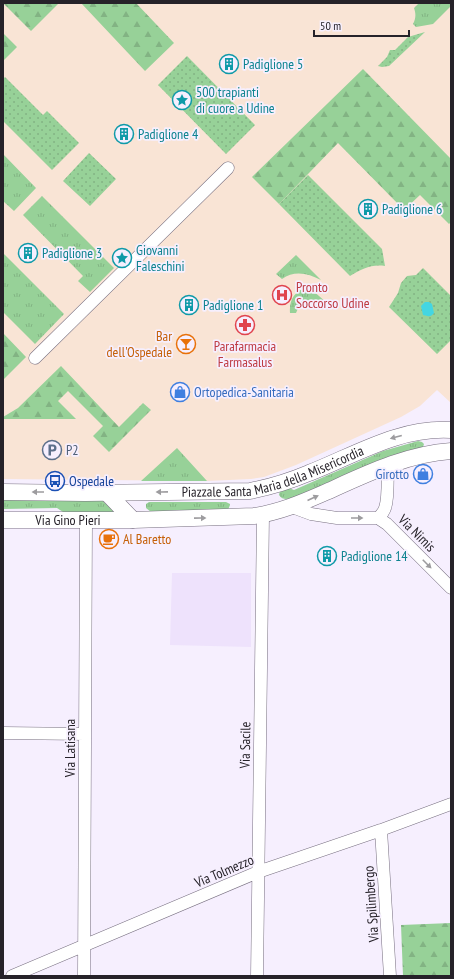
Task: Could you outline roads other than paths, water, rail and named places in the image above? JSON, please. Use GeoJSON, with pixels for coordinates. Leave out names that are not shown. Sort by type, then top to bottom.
{"type":"FeatureCollection","features":[{"type":"Feature","properties":{"kind":"main road","name":"Piazzale Santa Maria della Misericordia"},"geometry":{"type":"LineString","coordinates":[[106,492],[250,491],[271,487],[309,473],[380,442],[408,434],[434,430],[451,430]]}},
{"type":"Feature","properties":{"kind":"main road"},"geometry":{"type":"LineString","coordinates":[[434,430],[444,451]]}},
{"type":"Feature","properties":{"kind":"main road","name":"Piazzale Santa Maria della Misericordia"},"geometry":{"type":"LineString","coordinates":[[133,520],[271,512],[388,465],[414,457],[444,451]]}},
{"type":"Feature","properties":{"kind":"main road"},"geometry":{"type":"LineString","coordinates":[[271,487],[271,512]]}},
{"type":"Feature","properties":{"kind":"main road"},"geometry":{"type":"LineString","coordinates":[[250,491],[271,512]]}},
{"type":"Feature","properties":{"kind":"main road","name":"Via Gino Pieri"},"geometry":{"type":"LineString","coordinates":[[3,492],[106,492]]}},
{"type":"Feature","properties":{"kind":"main road"},"geometry":{"type":"LineString","coordinates":[[106,492],[133,520]]}},
{"type":"Feature","properties":{"kind":"main road","name":"Via Gino Pieri"},"geometry":{"type":"LineString","coordinates":[[3,520],[133,520]]}},
{"type":"Feature","properties":{"kind":"street"},"geometry":{"type":"LineString","coordinates":[[35,358],[228,168]]}},
{"type":"Feature","properties":{"kind":"street"},"geometry":{"type":"LineString","coordinates":[[378,518],[382,514],[387,500],[388,465]]}},
{"type":"Feature","properties":{"kind":"street","name":"Piazzale Santa Maria della Misericordia"},"geometry":{"type":"LineString","coordinates":[[271,512],[312,514],[337,518],[378,518]]}},
{"type":"Feature","properties":{"kind":"street","name":"Via Sacile"},"geometry":{"type":"LineString","coordinates":[[257,976],[258,872],[271,512]]}},
{"type":"Feature","properties":{"kind":"street","name":"Via Nimis"},"geometry":{"type":"LineString","coordinates":[[378,518],[387,524],[451,588]]}},
{"type":"Feature","properties":{"kind":"street","name":"Via Latisana"},"geometry":{"type":"LineString","coordinates":[[84,976],[86,520]]}},
{"type":"Feature","properties":{"kind":"street"},"geometry":{"type":"LineString","coordinates":[[3,733],[85,734]]}},
{"type":"Feature","properties":{"kind":"street","name":"Via Tolmezzo"},"geometry":{"type":"LineString","coordinates":[[12,976],[258,872],[381,830],[451,804]]}},
{"type":"Feature","properties":{"kind":"street","name":"Via Spilimbergo"},"geometry":{"type":"LineString","coordinates":[[381,830],[390,976]]}},
{"type":"Feature","properties":{"kind":"water"},"geometry":{"type":"Polygon","coordinates":[[[425,302],[432,304],[433,315],[423,315],[421,306],[425,302]]]}},
{"type":"Feature","properties":{"kind":"place","name":"Padiglione 5"},"geometry":{"type":"Point","coordinates":[229,64]}},
{"type":"Feature","properties":{"kind":"place","name":"500 trapianti di cuore a Udine"},"geometry":{"type":"Point","coordinates":[182,100]}},
{"type":"Feature","properties":{"kind":"place","name":"Padiglione 4"},"geometry":{"type":"Point","coordinates":[124,134]}},
{"type":"Feature","properties":{"kind":"place","name":"Padiglione 6"},"geometry":{"type":"Point","coordinates":[368,209]}},
{"type":"Feature","properties":{"kind":"place","name":"Padiglione 3"},"geometry":{"type":"Point","coordinates":[28,253]}},
{"type":"Feature","properties":{"kind":"place","name":"Giovanni Faleschini"},"geometry":{"type":"Point","coordinates":[122,258]}},
{"type":"Feature","properties":{"kind":"place","name":"Pronto Soccorso Udine"},"geometry":{"type":"Point","coordinates":[282,295]}},
{"type":"Feature","properties":{"kind":"place","name":"Padiglione 1"},"geometry":{"type":"Point","coordinates":[189,305]}},
{"type":"Feature","properties":{"kind":"place","name":"Parafarmacia Farmasalus"},"geometry":{"type":"Point","coordinates":[245,325]}},
{"type":"Feature","properties":{"kind":"place","name":"Bar dell'Ospedale"},"geometry":{"type":"Point","coordinates":[186,344]}},
{"type":"Feature","properties":{"kind":"place","name":"Ortopedica-Sanitaria"},"geometry":{"type":"Point","coordinates":[180,392]}},
{"type":"Feature","properties":{"kind":"place","name":"P2"},"geometry":{"type":"Point","coordinates":[52,450]}},
{"type":"Feature","properties":{"kind":"place","name":"Girotto"},"geometry":{"type":"Point","coordinates":[423,474]}},
{"type":"Feature","properties":{"kind":"place","name":"Ospedale"},"geometry":{"type":"Point","coordinates":[55,481]}},
{"type":"Feature","properties":{"kind":"place","name":"Al Baretto"},"geometry":{"type":"Point","coordinates":[109,539]}},
{"type":"Feature","properties":{"kind":"place","name":"Padiglione 14"},"geometry":{"type":"Point","coordinates":[327,556]}}]}
